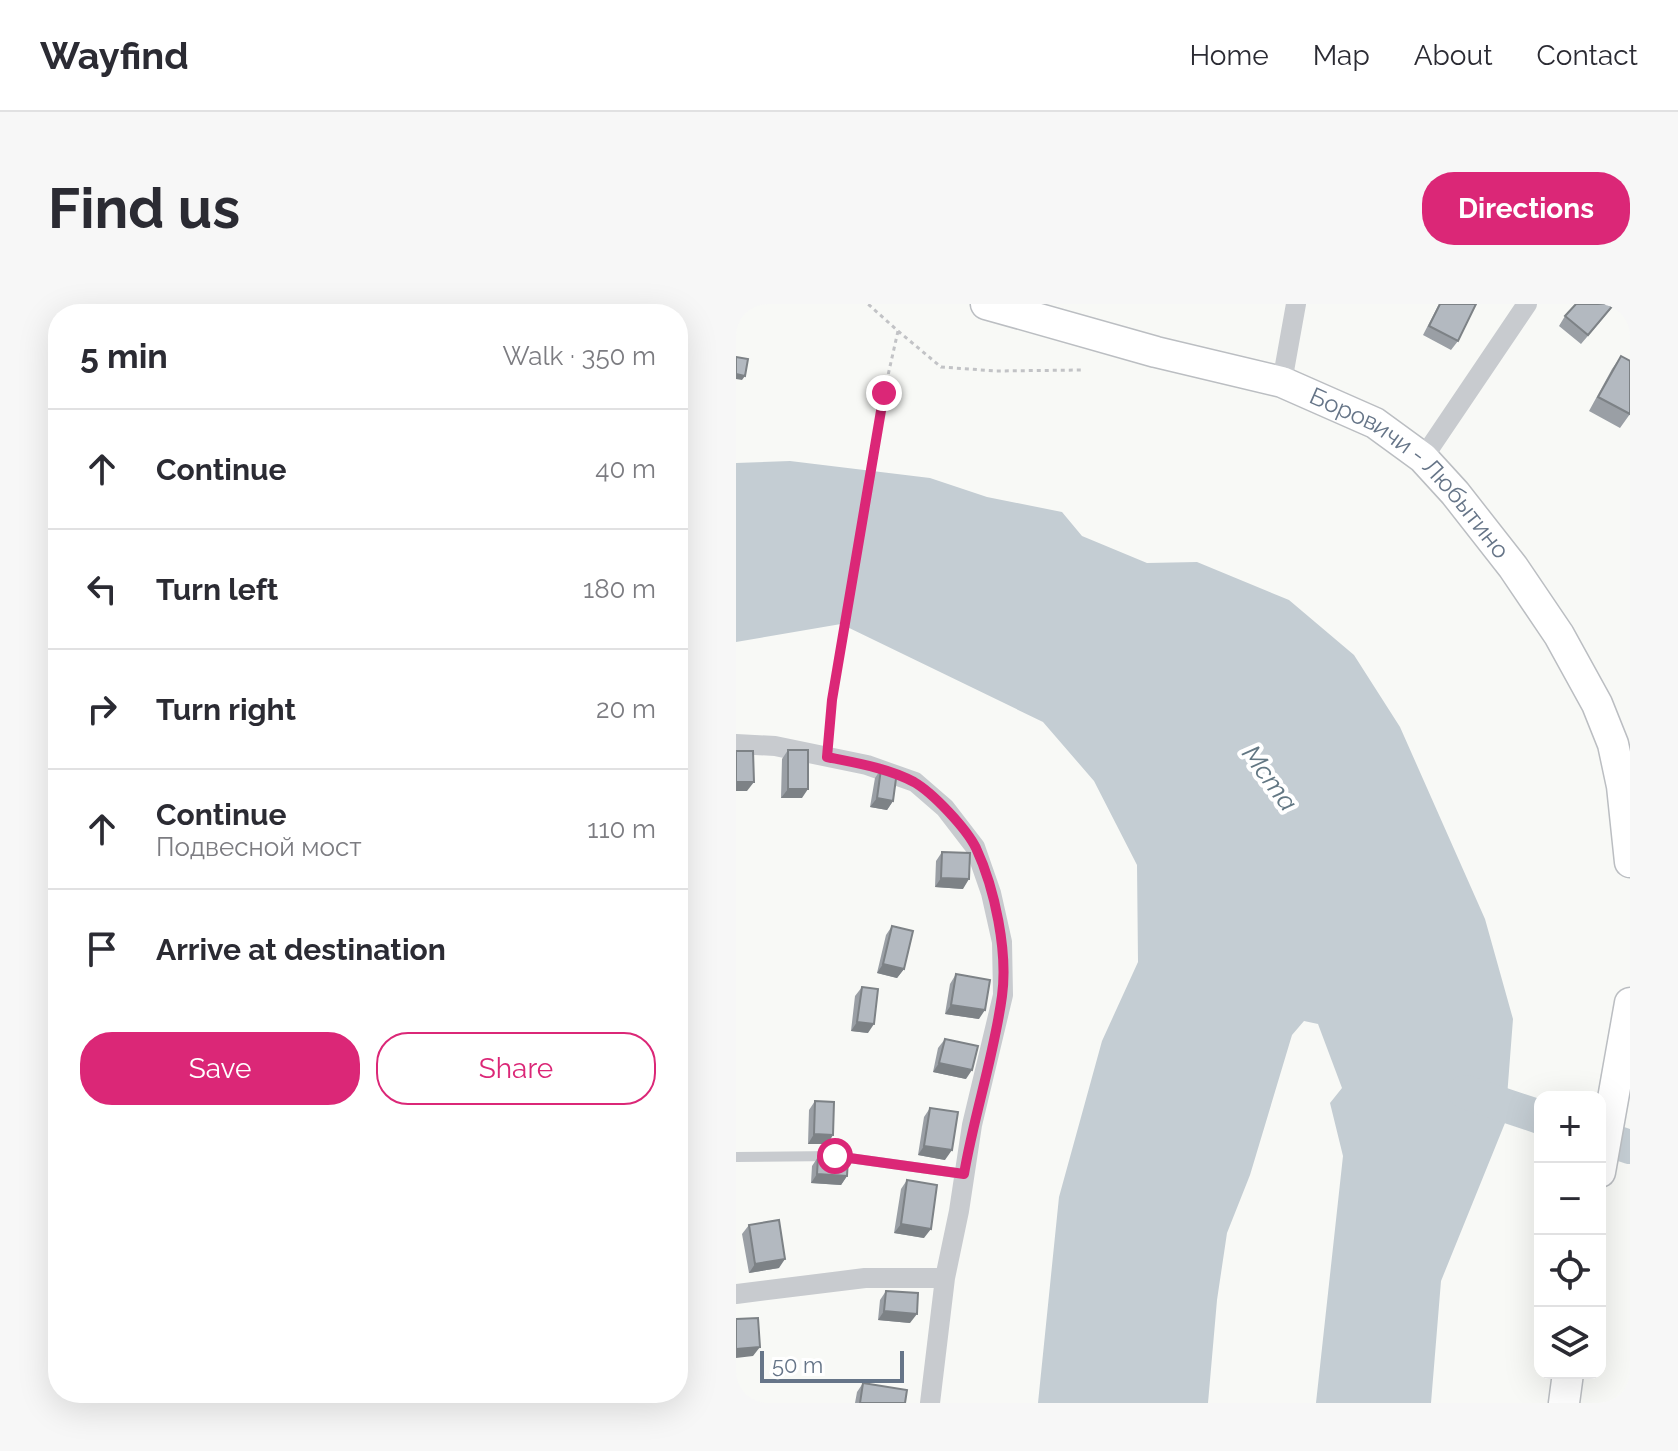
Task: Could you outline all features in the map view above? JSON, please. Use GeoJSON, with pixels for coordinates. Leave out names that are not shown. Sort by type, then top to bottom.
{"type":"FeatureCollection","features":[{"type":"Feature","properties":{"kind":"main road","name":"Боровичи - Любытино"},"geometry":{"type":"LineString","coordinates":[[986,304],[1156,352],[1282,382],[1375,423],[1423,458],[1513,567],[1559,635],[1597,704],[1613,744],[1622,786],[1630,862]]}},
{"type":"Feature","properties":{"kind":"main road"},"geometry":{"type":"LineString","coordinates":[[1602,1163],[1630,1005]]}},
{"type":"Feature","properties":{"kind":"main road"},"geometry":{"type":"LineString","coordinates":[[1564,1403],[1567,1379]]}},
{"type":"Feature","properties":{"kind":"street"},"geometry":{"type":"LineString","coordinates":[[1282,382],[1296,304]]}},
{"type":"Feature","properties":{"kind":"street"},"geometry":{"type":"LineString","coordinates":[[1423,458],[1527,304]]}},
{"type":"Feature","properties":{"kind":"street"},"geometry":{"type":"LineString","coordinates":[[736,744],[775,746],[867,765],[915,782],[945,808],[975,847],[991,893],[1002,942],[1003,995],[972,1125],[945,1278],[930,1403]]}},
{"type":"Feature","properties":{"kind":"street"},"geometry":{"type":"LineString","coordinates":[[736,1294],[865,1278],[945,1278]]}},
{"type":"Feature","properties":{"kind":"lane"},"geometry":{"type":"LineString","coordinates":[[736,1157],[835,1156],[964,1174]]}},
{"type":"Feature","properties":{"kind":"path"},"geometry":{"type":"LineString","coordinates":[[868,304],[941,367],[996,371],[1081,370]]}},
{"type":"Feature","properties":{"kind":"path"},"geometry":{"type":"LineString","coordinates":[[827,757],[832,700],[884,393],[898,331]]}},
{"type":"Feature","properties":{"kind":"water","name":"Мста"},"geometry":{"type":"Polygon","coordinates":[[[790,461],[930,478],[987,497],[1062,512],[1082,536],[1147,563],[1197,562],[1289,600],[1354,655],[1400,727],[1485,919],[1513,1019],[1505,1123],[1441,1281],[1431,1403],[1316,1403],[1343,1156],[1330,1103],[1342,1088],[1318,1024],[1304,1021],[1292,1035],[1250,1175],[1227,1233],[1217,1300],[1208,1403],[1038,1403],[1059,1197],[1102,1041],[1138,962],[1137,865],[1094,781],[1043,722],[841,624],[736,642],[736,463],[790,461]]]}},
{"type":"Feature","properties":{"kind":"building"},"geometry":{"type":"Polygon","coordinates":[[[1440,304],[1476,304],[1458,341],[1429,326],[1440,304]]]}},
{"type":"Feature","properties":{"kind":"building"},"geometry":{"type":"Polygon","coordinates":[[[1576,304],[1614,304],[1588,335],[1565,316],[1576,304]]]}},
{"type":"Feature","properties":{"kind":"building"},"geometry":{"type":"Polygon","coordinates":[[[1621,356],[1630,361],[1630,414],[1598,397],[1621,356]]]}},
{"type":"Feature","properties":{"kind":"building"},"geometry":{"type":"Polygon","coordinates":[[[736,357],[748,359],[745,376],[736,374],[736,357]]]}},
{"type":"Feature","properties":{"kind":"building"},"geometry":{"type":"Polygon","coordinates":[[[788,750],[808,750],[808,789],[788,789],[788,750]]]}},
{"type":"Feature","properties":{"kind":"building"},"geometry":{"type":"Polygon","coordinates":[[[736,751],[753,751],[754,782],[736,782],[736,751]]]}},
{"type":"Feature","properties":{"kind":"building"},"geometry":{"type":"Polygon","coordinates":[[[881,769],[897,771],[893,801],[877,798],[881,769]]]}},
{"type":"Feature","properties":{"kind":"building"},"geometry":{"type":"Polygon","coordinates":[[[942,852],[970,853],[969,879],[941,878],[942,852]]]}},
{"type":"Feature","properties":{"kind":"building"},"geometry":{"type":"Polygon","coordinates":[[[892,926],[913,931],[904,969],[883,964],[892,926]]]}},
{"type":"Feature","properties":{"kind":"building"},"geometry":{"type":"Polygon","coordinates":[[[956,974],[990,980],[985,1010],[951,1005],[956,974]]]}},
{"type":"Feature","properties":{"kind":"building"},"geometry":{"type":"Polygon","coordinates":[[[862,987],[878,989],[874,1024],[857,1022],[862,987]]]}},
{"type":"Feature","properties":{"kind":"building"},"geometry":{"type":"Polygon","coordinates":[[[945,1039],[978,1046],[972,1070],[939,1063],[945,1039]]]}},
{"type":"Feature","properties":{"kind":"building"},"geometry":{"type":"Polygon","coordinates":[[[815,1101],[834,1102],[833,1135],[814,1134],[815,1101]]]}},
{"type":"Feature","properties":{"kind":"building"},"geometry":{"type":"Polygon","coordinates":[[[930,1108],[958,1112],[952,1150],[924,1146],[930,1108]]]}},
{"type":"Feature","properties":{"kind":"building"},"geometry":{"type":"Polygon","coordinates":[[[818,1157],[848,1159],[847,1176],[817,1174],[818,1157]]]}},
{"type":"Feature","properties":{"kind":"building"},"geometry":{"type":"Polygon","coordinates":[[[907,1180],[937,1185],[931,1229],[901,1224],[907,1180]]]}},
{"type":"Feature","properties":{"kind":"building"},"geometry":{"type":"Polygon","coordinates":[[[779,1220],[785,1259],[755,1264],[749,1225],[779,1220]]]}},
{"type":"Feature","properties":{"kind":"building"},"geometry":{"type":"Polygon","coordinates":[[[886,1291],[918,1293],[917,1314],[884,1311],[886,1291]]]}},
{"type":"Feature","properties":{"kind":"building"},"geometry":{"type":"Polygon","coordinates":[[[758,1318],[760,1347],[736,1349],[736,1319],[758,1318]]]}},
{"type":"Feature","properties":{"kind":"building"},"geometry":{"type":"Polygon","coordinates":[[[863,1383],[907,1390],[905,1403],[860,1403],[863,1383]]]}},
{"type":"Feature","properties":{"kind":"waterway"},"geometry":{"type":"LineString","coordinates":[[1465,1092],[1534,1115]]}},
{"type":"Feature","properties":{"kind":"waterway"},"geometry":{"type":"LineString","coordinates":[[1606,1139],[1630,1147]]}},
{"type":"Feature","properties":{"kind":"route"},"geometry":{"type":"LineString","coordinates":[[835,1156],[964,1174],[972,1125],[1003,995],[1002,942],[991,893],[975,847],[945,808],[915,782],[867,765],[827,757],[832,700],[884,393]]}}]}
